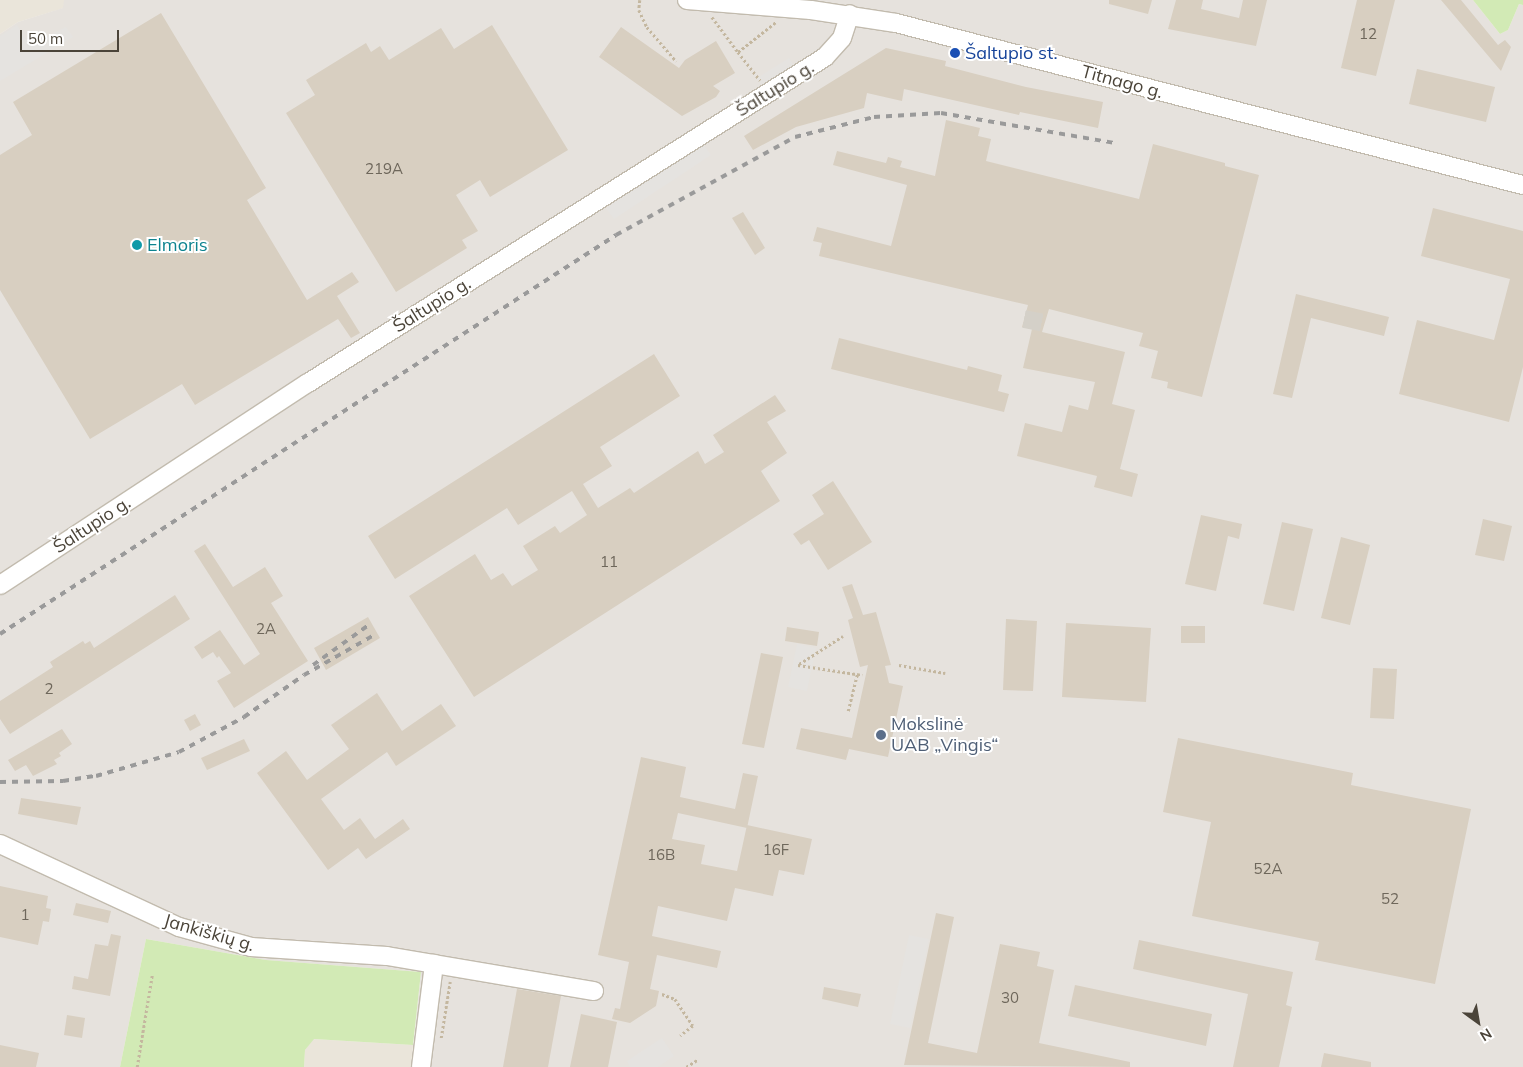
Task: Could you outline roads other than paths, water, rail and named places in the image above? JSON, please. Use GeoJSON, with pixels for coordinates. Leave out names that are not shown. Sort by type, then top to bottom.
{"type":"FeatureCollection","features":[{"type":"Feature","properties":{"kind":"street","name":"Titnago g."},"geometry":{"type":"LineString","coordinates":[[687,0],[850,14],[959,39],[1523,185]]}},
{"type":"Feature","properties":{"kind":"street","name":"Šaltupio g."},"geometry":{"type":"LineString","coordinates":[[0,585],[308,384],[836,48],[850,14]]}},
{"type":"Feature","properties":{"kind":"street","name":"Jankiškių g."},"geometry":{"type":"LineString","coordinates":[[0,844],[144,912],[212,938],[251,947],[387,956],[594,991]]}},
{"type":"Feature","properties":{"kind":"street"},"geometry":{"type":"LineString","coordinates":[[421,1067],[434,964]]}},
{"type":"Feature","properties":{"kind":"tunnel"},"geometry":{"type":"LineString","coordinates":[[1024,319],[1045,323]]}},
{"type":"Feature","properties":{"kind":"railway"},"geometry":{"type":"LineString","coordinates":[[0,634],[616,235],[795,137],[874,117],[941,113],[1115,143]]}},
{"type":"Feature","properties":{"kind":"railway"},"geometry":{"type":"LineString","coordinates":[[313,665],[370,624]]}},
{"type":"Feature","properties":{"kind":"railway"},"geometry":{"type":"LineString","coordinates":[[0,782],[63,781],[96,776],[179,752],[244,717],[304,675],[376,634]]}},
{"type":"Feature","properties":{"kind":"place","name":"Šaltupio st."},"geometry":{"type":"Point","coordinates":[955,53]}},
{"type":"Feature","properties":{"kind":"place","name":"Elmoris"},"geometry":{"type":"Point","coordinates":[137,245]}},
{"type":"Feature","properties":{"kind":"place","name":"Mokslinė UAB „Vingis“"},"geometry":{"type":"Point","coordinates":[881,735]}}]}
